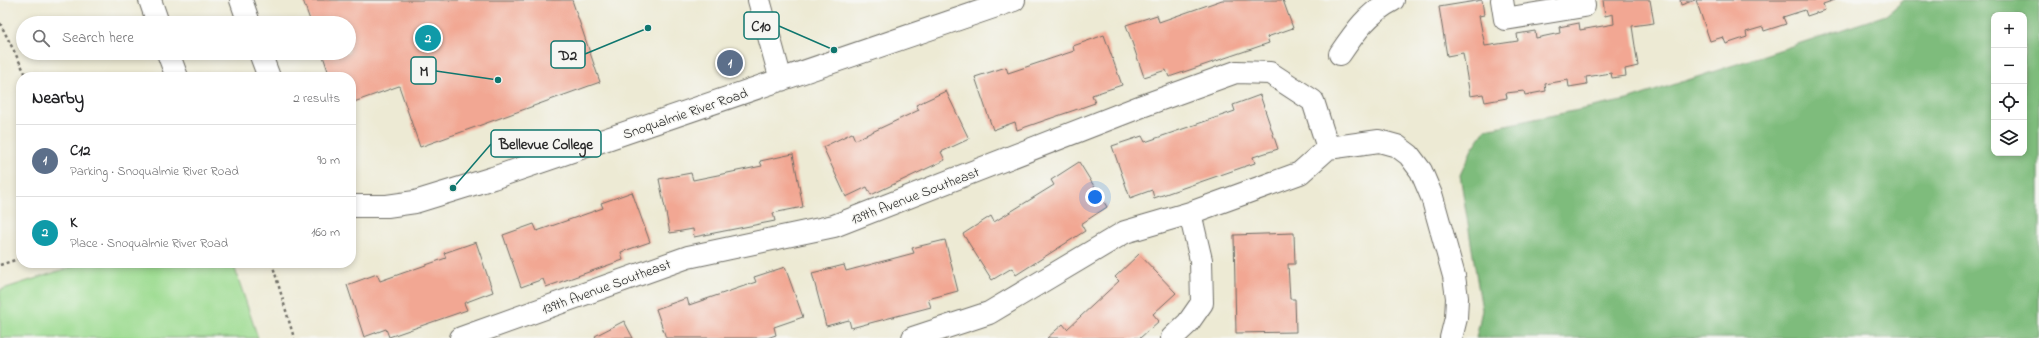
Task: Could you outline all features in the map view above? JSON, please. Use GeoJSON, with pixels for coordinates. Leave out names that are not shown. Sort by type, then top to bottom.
{"type":"FeatureCollection","features":[{"type":"Feature","properties":{"kind":"street"},"geometry":{"type":"LineString","coordinates":[[150,0],[156,16]]}},
{"type":"Feature","properties":{"kind":"street"},"geometry":{"type":"LineString","coordinates":[[241,0],[247,16]]}},
{"type":"Feature","properties":{"kind":"street"},"geometry":{"type":"LineString","coordinates":[[759,0],[782,80]]}},
{"type":"Feature","properties":{"kind":"street","name":"Snoqualmie River Road"},"geometry":{"type":"LineString","coordinates":[[356,206],[387,206],[415,202],[501,175],[1014,0]]}},
{"type":"Feature","properties":{"kind":"street"},"geometry":{"type":"LineString","coordinates":[[1340,54],[1363,21],[1380,7],[1393,0]]}},
{"type":"Feature","properties":{"kind":"street"},"geometry":{"type":"LineString","coordinates":[[1502,0],[1505,19],[1584,6],[1583,0]]}},
{"type":"Feature","properties":{"kind":"street"},"geometry":{"type":"LineString","coordinates":[[171,60],[175,72]]}},
{"type":"Feature","properties":{"kind":"street"},"geometry":{"type":"LineString","coordinates":[[263,60],[267,72]]}},
{"type":"Feature","properties":{"kind":"street","name":"139th Avenue Southeast"},"geometry":{"type":"LineString","coordinates":[[461,338],[688,257],[834,226],[1142,106],[1236,72],[1270,73],[1313,102],[1328,148]]}},
{"type":"Feature","properties":{"kind":"street"},"geometry":{"type":"LineString","coordinates":[[913,338],[989,313],[1125,232],[1190,213],[1300,173],[1328,148],[1379,142],[1397,146],[1409,155],[1421,171],[1432,196],[1454,276],[1457,298],[1456,318],[1451,338]]}},
{"type":"Feature","properties":{"kind":"street"},"geometry":{"type":"LineString","coordinates":[[1172,338],[1188,323],[1202,302],[1201,260],[1190,213]]}},
{"type":"Feature","properties":{"kind":"path"},"geometry":{"type":"LineString","coordinates":[[0,23],[16,55]]}},
{"type":"Feature","properties":{"kind":"path"},"geometry":{"type":"LineString","coordinates":[[18,60],[24,72]]}},
{"type":"Feature","properties":{"kind":"path"},"geometry":{"type":"LineString","coordinates":[[0,265],[16,260]]}},
{"type":"Feature","properties":{"kind":"path"},"geometry":{"type":"LineString","coordinates":[[273,268],[294,338]]}},
{"type":"Feature","properties":{"kind":"green space"},"geometry":{"type":"Polygon","coordinates":[[[1904,0],[2039,0],[2039,338],[1476,338],[1482,310],[1460,175],[1472,149],[1486,129],[1627,100],[1886,15],[1904,0]]]}},
{"type":"Feature","properties":{"kind":"green space"},"geometry":{"type":"Polygon","coordinates":[[[68,268],[235,268],[258,338],[0,338],[0,290],[68,268]]]}},
{"type":"Feature","properties":{"kind":"building"},"geometry":{"type":"Polygon","coordinates":[[[303,0],[572,0],[600,82],[420,147],[399,86],[356,101],[356,72],[328,72],[324,60],[356,60],[356,16],[309,16],[303,0]]]}},
{"type":"Feature","properties":{"kind":"building"},"geometry":{"type":"Polygon","coordinates":[[[1222,0],[1283,0],[1293,28],[1267,37],[1269,43],[1169,77],[1166,70],[1144,77],[1126,25],[1157,15],[1159,22],[1222,0]]]}},
{"type":"Feature","properties":{"kind":"building"},"geometry":{"type":"Polygon","coordinates":[[[1482,0],[1484,15],[1479,16],[1485,46],[1518,41],[1517,34],[1535,31],[1536,38],[1560,33],[1559,27],[1579,23],[1580,30],[1614,24],[1613,14],[1605,16],[1603,0],[1650,0],[1654,23],[1632,26],[1638,66],[1625,69],[1626,76],[1612,78],[1611,73],[1586,77],[1587,84],[1569,87],[1568,80],[1545,84],[1546,91],[1525,95],[1524,91],[1506,93],[1507,98],[1485,102],[1483,94],[1470,96],[1463,53],[1447,56],[1439,7],[1482,0]]]}},
{"type":"Feature","properties":{"kind":"building"},"geometry":{"type":"Polygon","coordinates":[[[1680,0],[1695,0],[1681,5],[1680,0]]]}},
{"type":"Feature","properties":{"kind":"building"},"geometry":{"type":"Polygon","coordinates":[[[1696,0],[1835,0],[1823,4],[1825,10],[1807,16],[1805,10],[1783,17],[1786,24],[1764,31],[1763,27],[1746,32],[1747,37],[1726,44],[1723,37],[1710,41],[1696,0]]]}},
{"type":"Feature","properties":{"kind":"building"},"geometry":{"type":"Polygon","coordinates":[[[1104,35],[1122,85],[1092,95],[1095,103],[1017,130],[1015,122],[993,130],[975,77],[1006,67],[1008,73],[1074,51],[1073,46],[1104,35]]]}},
{"type":"Feature","properties":{"kind":"building"},"geometry":{"type":"Polygon","coordinates":[[[946,91],[969,139],[941,152],[945,160],[871,195],[867,187],[846,197],[823,147],[852,133],[855,140],[919,110],[916,105],[946,91]]]}},
{"type":"Feature","properties":{"kind":"building"},"geometry":{"type":"Polygon","coordinates":[[[1260,95],[1278,149],[1253,157],[1255,163],[1154,198],[1152,190],[1130,198],[1112,146],[1142,136],[1145,142],[1235,111],[1233,105],[1260,95]]]}},
{"type":"Feature","properties":{"kind":"building"},"geometry":{"type":"Polygon","coordinates":[[[793,154],[803,207],[773,213],[775,221],[694,237],[693,229],[670,233],[659,179],[691,173],[693,180],[762,166],[760,161],[793,154]]]}},
{"type":"Feature","properties":{"kind":"building"},"geometry":{"type":"Polygon","coordinates":[[[1079,162],[1107,207],[1081,224],[1085,231],[1016,275],[1012,268],[992,280],[963,234],[991,216],[994,222],[1054,185],[1051,180],[1079,162]]]}},
{"type":"Feature","properties":{"kind":"building"},"geometry":{"type":"Polygon","coordinates":[[[632,192],[650,242],[621,252],[623,260],[546,287],[543,279],[521,287],[503,235],[534,224],[537,231],[603,208],[601,203],[632,192]]]}},
{"type":"Feature","properties":{"kind":"building"},"geometry":{"type":"Polygon","coordinates":[[[1294,233],[1295,264],[1288,264],[1290,299],[1295,299],[1296,332],[1236,333],[1234,235],[1294,233]]]}},
{"type":"Feature","properties":{"kind":"building"},"geometry":{"type":"Polygon","coordinates":[[[945,240],[958,291],[928,299],[931,307],[851,328],[849,320],[826,326],[812,273],[844,265],[846,271],[914,253],[912,248],[945,240]]]}},
{"type":"Feature","properties":{"kind":"building"},"geometry":{"type":"Polygon","coordinates":[[[476,242],[493,292],[464,303],[467,310],[389,337],[386,329],[364,337],[347,285],[377,274],[380,281],[446,258],[444,253],[476,242]]]}},
{"type":"Feature","properties":{"kind":"building"},"geometry":{"type":"Polygon","coordinates":[[[1139,254],[1176,293],[1153,314],[1159,321],[1140,338],[1047,338],[1063,324],[1067,329],[1119,281],[1115,277],[1139,254]]]}},
{"type":"Feature","properties":{"kind":"building"},"geometry":{"type":"Polygon","coordinates":[[[785,267],[803,317],[774,327],[776,335],[767,338],[666,338],[656,309],[687,298],[689,305],[756,282],[754,277],[785,267]]]}},
{"type":"Feature","properties":{"kind":"building"},"geometry":{"type":"Polygon","coordinates":[[[624,321],[633,338],[596,338],[595,336],[624,321]]]}},
{"type":"Feature","properties":{"kind":"place","name":"D2"},"geometry":{"type":"Point","coordinates":[648,28]}},
{"type":"Feature","properties":{"kind":"place","name":"K"},"geometry":{"type":"Point","coordinates":[428,38]}},
{"type":"Feature","properties":{"kind":"place","name":"C10"},"geometry":{"type":"Point","coordinates":[834,50]}},
{"type":"Feature","properties":{"kind":"place","name":"C12"},"geometry":{"type":"Point","coordinates":[730,63]}},
{"type":"Feature","properties":{"kind":"place","name":"M"},"geometry":{"type":"Point","coordinates":[498,80]}},
{"type":"Feature","properties":{"kind":"place","name":"Bellevue College"},"geometry":{"type":"Point","coordinates":[453,188]}}]}
